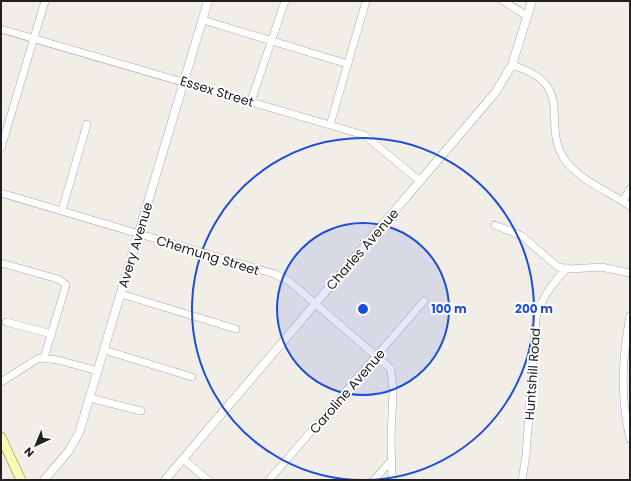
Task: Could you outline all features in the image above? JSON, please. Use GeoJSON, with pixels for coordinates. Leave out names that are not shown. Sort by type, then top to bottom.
{"type":"FeatureCollection","features":[{"type":"Feature","properties":{"kind":"main road"},"geometry":{"type":"LineString","coordinates":[[1,437],[21,480]]}},
{"type":"Feature","properties":{"kind":"street"},"geometry":{"type":"LineString","coordinates":[[1,148],[45,1]]}},
{"type":"Feature","properties":{"kind":"street","name":"Avery Avenue"},"geometry":{"type":"LineString","coordinates":[[44,480],[76,440],[90,398],[208,1]]}},
{"type":"Feature","properties":{"kind":"street"},"geometry":{"type":"LineString","coordinates":[[251,101],[285,1]]}},
{"type":"Feature","properties":{"kind":"street"},"geometry":{"type":"LineString","coordinates":[[330,125],[366,1]]}},
{"type":"Feature","properties":{"kind":"street"},"geometry":{"type":"LineString","coordinates":[[503,1],[527,16]]}},
{"type":"Feature","properties":{"kind":"street","name":"Charles Avenue"},"geometry":{"type":"LineString","coordinates":[[165,480],[495,93],[512,65],[532,1]]}},
{"type":"Feature","properties":{"kind":"street"},"geometry":{"type":"LineString","coordinates":[[203,20],[271,42],[348,64]]}},
{"type":"Feature","properties":{"kind":"street","name":"Essex Street"},"geometry":{"type":"LineString","coordinates":[[1,29],[251,101],[369,138],[420,180]]}},
{"type":"Feature","properties":{"kind":"street"},"geometry":{"type":"LineString","coordinates":[[512,65],[533,74],[548,87],[553,96],[555,107],[556,136],[560,150],[566,160],[587,179],[630,206]]}},
{"type":"Feature","properties":{"kind":"street"},"geometry":{"type":"LineString","coordinates":[[62,210],[87,124]]}},
{"type":"Feature","properties":{"kind":"street"},"geometry":{"type":"LineString","coordinates":[[623,201],[630,189]]}},
{"type":"Feature","properties":{"kind":"street","name":"Chemung Street"},"geometry":{"type":"LineString","coordinates":[[1,193],[275,274],[289,282],[391,369],[393,376],[392,480]]}},
{"type":"Feature","properties":{"kind":"street"},"geometry":{"type":"LineString","coordinates":[[495,225],[522,236],[558,266],[567,268],[601,267],[630,273]]}},
{"type":"Feature","properties":{"kind":"street"},"geometry":{"type":"LineString","coordinates":[[1,263],[58,279],[66,284],[44,358]]}},
{"type":"Feature","properties":{"kind":"street","name":"Huntshill Road"},"geometry":{"type":"LineString","coordinates":[[522,480],[526,455],[536,318],[543,299],[567,268]]}},
{"type":"Feature","properties":{"kind":"street"},"geometry":{"type":"LineString","coordinates":[[121,294],[236,329]]}},
{"type":"Feature","properties":{"kind":"street","name":"Caroline Avenue"},"geometry":{"type":"LineString","coordinates":[[269,480],[424,301]]}},
{"type":"Feature","properties":{"kind":"street"},"geometry":{"type":"LineString","coordinates":[[630,316],[622,372],[622,394],[630,439]]}},
{"type":"Feature","properties":{"kind":"street"},"geometry":{"type":"LineString","coordinates":[[6,322],[52,334]]}},
{"type":"Feature","properties":{"kind":"street"},"geometry":{"type":"LineString","coordinates":[[104,350],[192,377]]}},
{"type":"Feature","properties":{"kind":"street"},"geometry":{"type":"LineString","coordinates":[[1,382],[34,360],[44,358],[58,360],[98,371]]}},
{"type":"Feature","properties":{"kind":"street"},"geometry":{"type":"LineString","coordinates":[[90,398],[141,411]]}},
{"type":"Feature","properties":{"kind":"street"},"geometry":{"type":"LineString","coordinates":[[183,459],[208,480]]}},
{"type":"Feature","properties":{"kind":"street"},"geometry":{"type":"LineString","coordinates":[[374,480],[391,461]]}}]}
